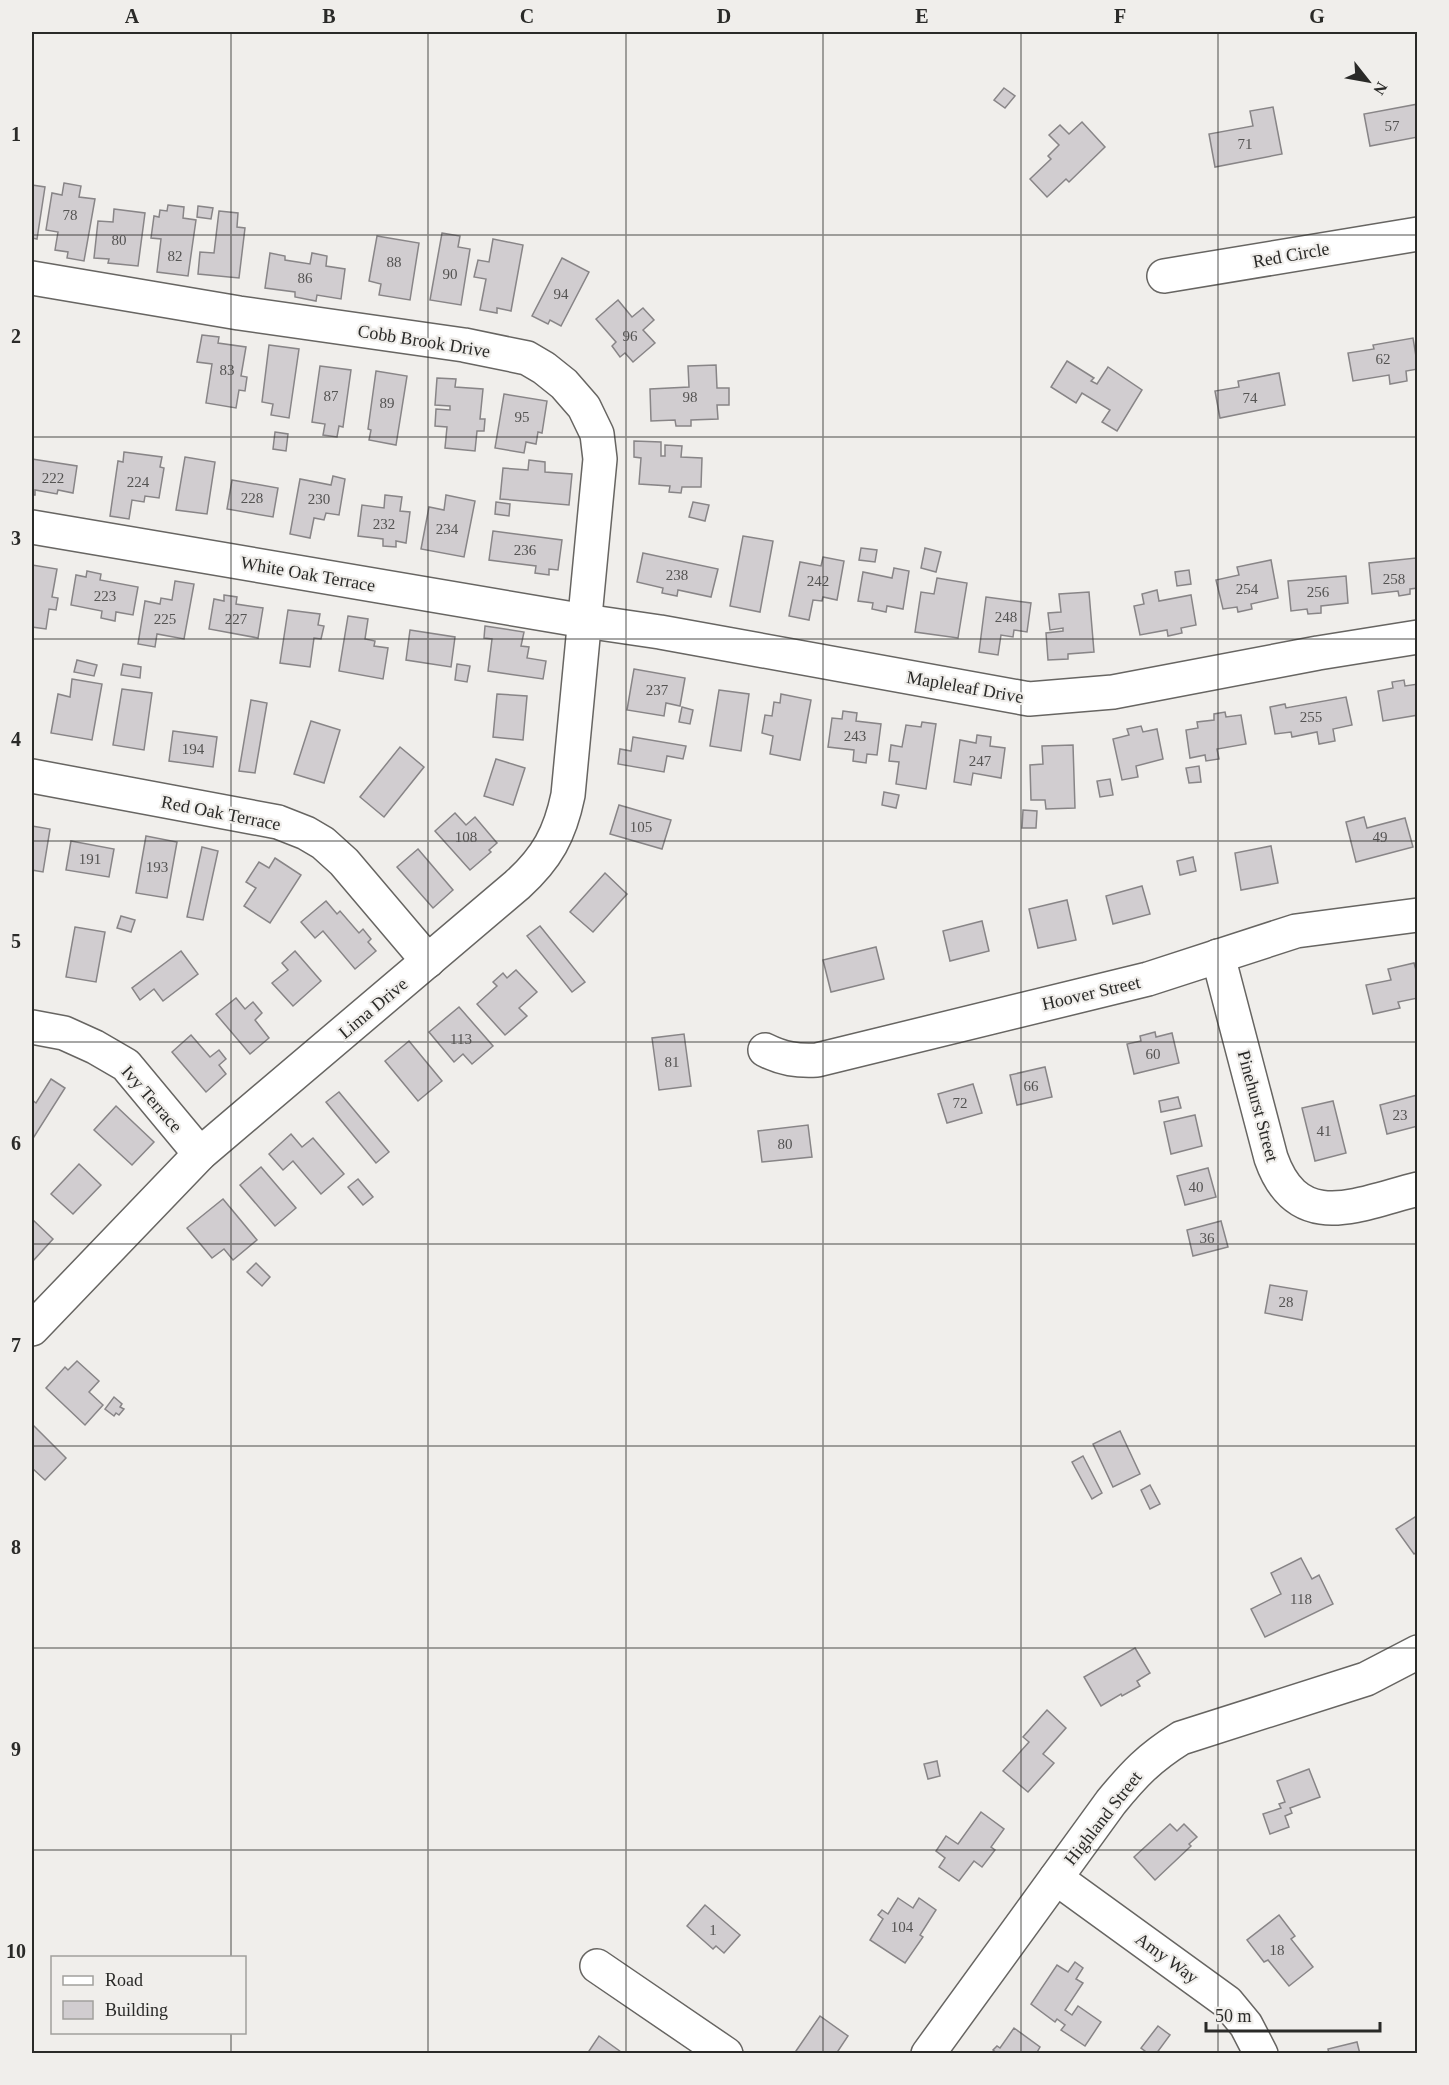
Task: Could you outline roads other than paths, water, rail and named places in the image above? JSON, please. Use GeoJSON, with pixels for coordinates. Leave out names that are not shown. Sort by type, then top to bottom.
{"type":"FeatureCollection","features":[{"type":"Feature","properties":{"kind":"street","name":"Red Circle"},"geometry":{"type":"LineString","coordinates":[[1164,276],[1418,234]]}},
{"type":"Feature","properties":{"kind":"street","name":"Cobb Brook Drive"},"geometry":{"type":"LineString","coordinates":[[32,278],[239,313],[464,345],[527,358],[544,368],[564,384],[584,407],[597,434],[600,459],[585,621]]}},
{"type":"Feature","properties":{"kind":"street","name":"White Oak Terrace"},"geometry":{"type":"LineString","coordinates":[[32,527],[585,621]]}},
{"type":"Feature","properties":{"kind":"street","name":"Mapleleaf Drive"},"geometry":{"type":"LineString","coordinates":[[585,621],[660,632],[1029,699],[1113,692],[1318,653],[1418,637]]}},
{"type":"Feature","properties":{"kind":"street","name":"Lima Drive"},"geometry":{"type":"LineString","coordinates":[[32,1329],[200,1154],[532,872],[554,840],[563,818],[568,795],[585,621]]}},
{"type":"Feature","properties":{"kind":"street","name":"Red Oak Terrace"},"geometry":{"type":"LineString","coordinates":[[32,776],[278,822],[306,833],[323,843],[344,862],[428,961]]}},
{"type":"Feature","properties":{"kind":"street","name":"Hoover Street"},"geometry":{"type":"LineString","coordinates":[[765,1050],[781,1059],[817,1060],[1148,979],[1296,931],[1418,915]]}},
{"type":"Feature","properties":{"kind":"street","name":"Pinehurst Street"},"geometry":{"type":"LineString","coordinates":[[1218,956],[1271,1158],[1276,1172],[1290,1194],[1311,1206],[1325,1208],[1348,1206],[1418,1189]]}},
{"type":"Feature","properties":{"kind":"street","name":"Ivy Terrace"},"geometry":{"type":"LineString","coordinates":[[32,1027],[64,1033],[126,1065],[200,1154]]}},
{"type":"Feature","properties":{"kind":"street","name":"Highland Street"},"geometry":{"type":"LineString","coordinates":[[928,2054],[1131,1777],[1156,1754],[1181,1738],[1365,1679],[1418,1652]]}},
{"type":"Feature","properties":{"kind":"street","name":"Amy Way"},"geometry":{"type":"LineString","coordinates":[[1056,1878],[1227,2002],[1246,2025],[1260,2054]]}},
{"type":"Feature","properties":{"kind":"street"},"geometry":{"type":"LineString","coordinates":[[597,1966],[726,2054]]}}]}
